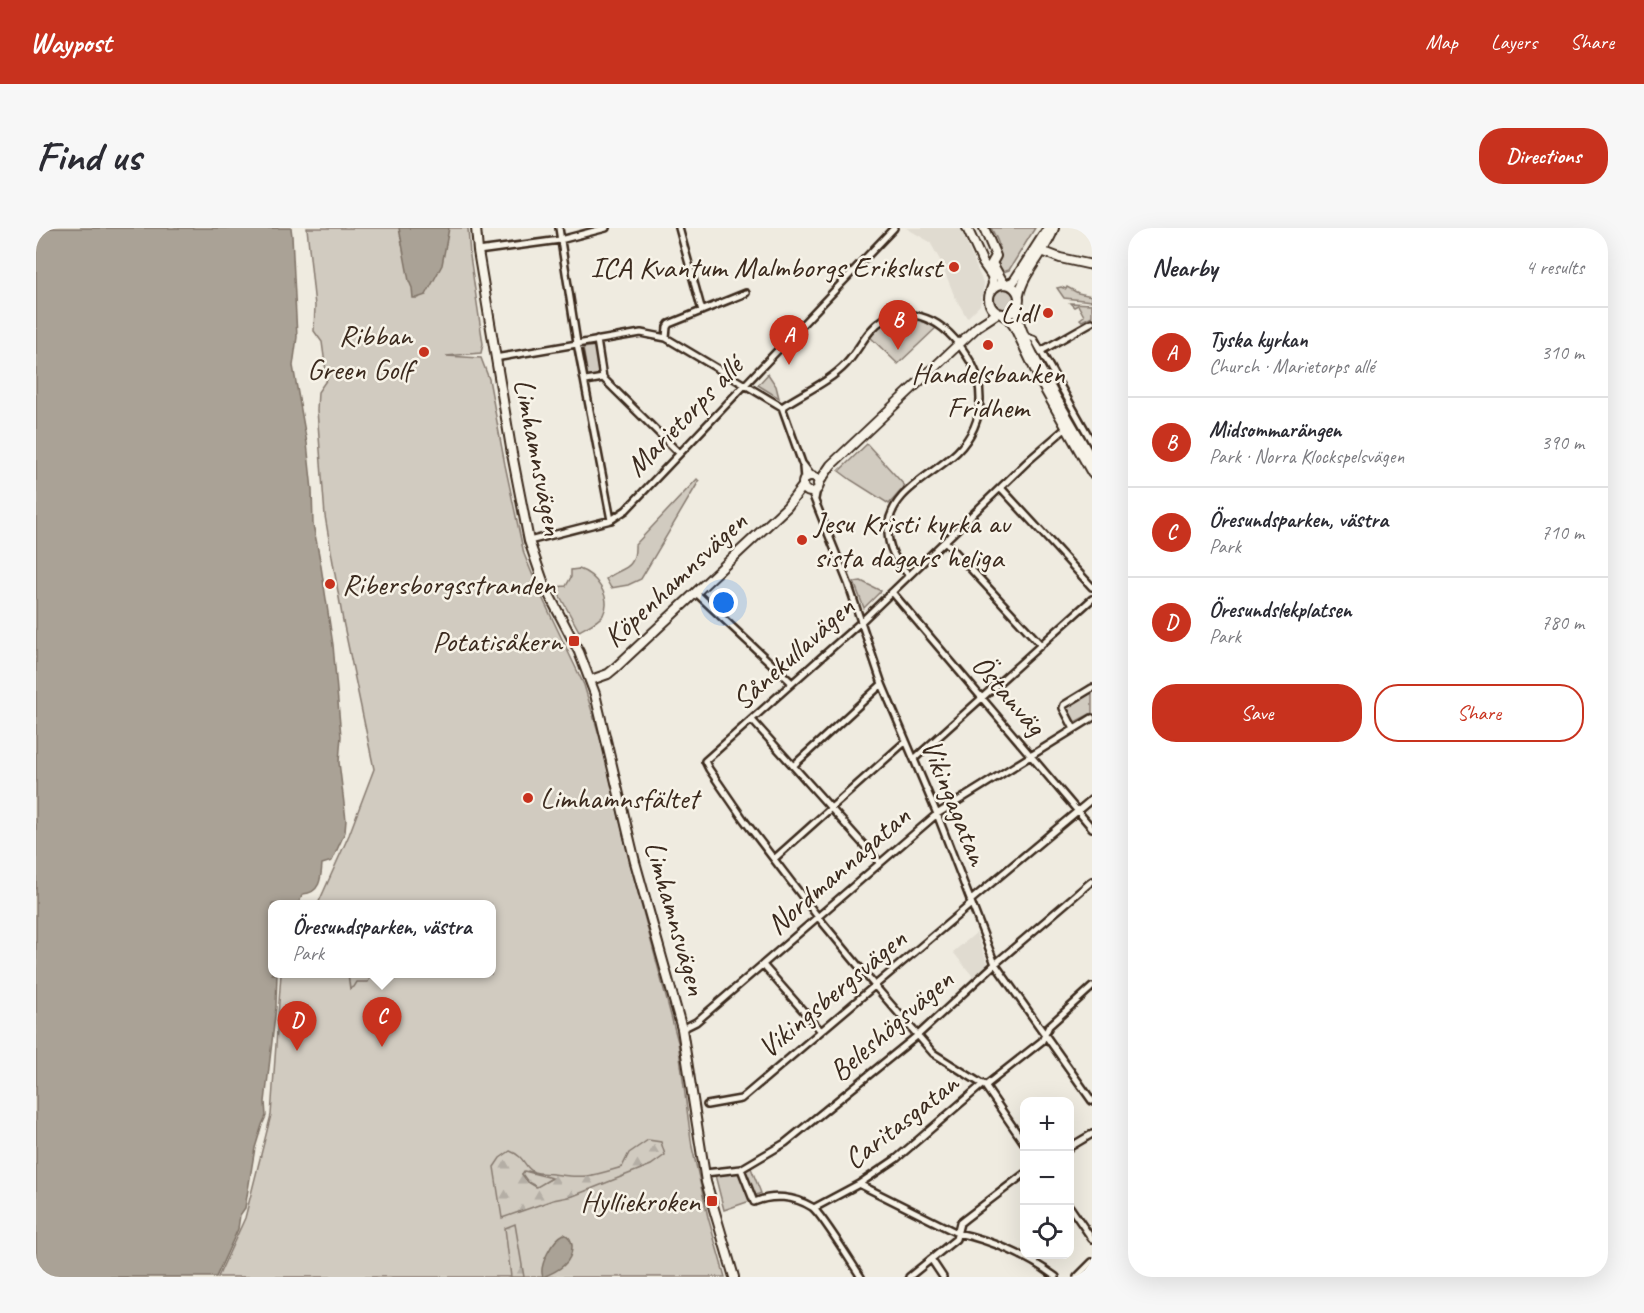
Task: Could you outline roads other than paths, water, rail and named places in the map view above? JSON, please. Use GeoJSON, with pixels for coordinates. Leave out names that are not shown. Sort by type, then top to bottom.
{"type":"FeatureCollection","features":[{"type":"Feature","properties":{"kind":"street","name":"Limhamnsvägen"},"geometry":{"type":"LineString","coordinates":[[476,228],[495,358],[529,541],[545,586],[591,680],[634,862],[682,1029],[705,1173],[734,1277]]}},
{"type":"Feature","properties":{"kind":"street"},"geometry":{"type":"LineString","coordinates":[[559,228],[577,343],[586,381],[610,520]]}},
{"type":"Feature","properties":{"kind":"street"},"geometry":{"type":"LineString","coordinates":[[478,251],[560,240],[606,228]]}},
{"type":"Feature","properties":{"kind":"street"},"geometry":{"type":"LineString","coordinates":[[679,228],[702,310]]}},
{"type":"Feature","properties":{"kind":"street","name":"Marietorps allé"},"geometry":{"type":"LineString","coordinates":[[529,541],[610,520],[626,510],[894,228]]}},
{"type":"Feature","properties":{"kind":"street"},"geometry":{"type":"LineString","coordinates":[[967,228],[983,263],[991,274],[992,290]]}},
{"type":"Feature","properties":{"kind":"street"},"geometry":{"type":"LineString","coordinates":[[984,228],[996,256],[992,264],[993,269],[1005,284],[1013,287],[1019,295]]}},
{"type":"Feature","properties":{"kind":"street"},"geometry":{"type":"LineString","coordinates":[[1048,228],[1022,284],[1017,318],[1091,458]]}},
{"type":"Feature","properties":{"kind":"street"},"geometry":{"type":"LineString","coordinates":[[992,290],[1016,278],[1054,228]]}},
{"type":"Feature","properties":{"kind":"street"},"geometry":{"type":"LineString","coordinates":[[1040,247],[1060,258],[1092,265]]}},
{"type":"Feature","properties":{"kind":"street","name":"Köpenhamnsvägen"},"geometry":{"type":"LineString","coordinates":[[591,680],[608,674],[614,669],[812,486],[831,465],[978,326],[987,313],[992,290]]}},
{"type":"Feature","properties":{"kind":"street"},"geometry":{"type":"LineString","coordinates":[[666,338],[669,324],[747,293]]}},
{"type":"Feature","properties":{"kind":"street"},"geometry":{"type":"LineString","coordinates":[[989,303],[1000,314],[1008,318],[1014,326],[1028,358],[1092,473]]}},
{"type":"Feature","properties":{"kind":"street","name":"Köpenhamnsvägen"},"geometry":{"type":"LineString","coordinates":[[978,326],[1000,314],[1011,313],[1017,308]]}},
{"type":"Feature","properties":{"kind":"street"},"geometry":{"type":"LineString","coordinates":[[495,358],[641,333],[666,338],[782,407],[828,379],[845,365],[865,336],[885,319],[908,313],[922,316],[943,328],[959,344],[976,372],[980,386],[979,412],[972,431],[957,452],[911,488],[890,514],[889,544],[895,557],[909,575]]}},
{"type":"Feature","properties":{"kind":"street"},"geometry":{"type":"LineString","coordinates":[[1041,351],[1092,322]]}},
{"type":"Feature","properties":{"kind":"street"},"geometry":{"type":"LineString","coordinates":[[1025,336],[1034,339],[1092,443],[1091,458]]}},
{"type":"Feature","properties":{"kind":"street"},"geometry":{"type":"LineString","coordinates":[[597,340],[603,378],[679,453]]}},
{"type":"Feature","properties":{"kind":"street"},"geometry":{"type":"LineString","coordinates":[[586,381],[603,378]]}},
{"type":"Feature","properties":{"kind":"street","name":"Vikingagatan"},"geometry":{"type":"LineString","coordinates":[[782,407],[882,684],[937,814],[995,964],[1092,1101]]}},
{"type":"Feature","properties":{"kind":"street","name":"Sånekullavägen"},"geometry":{"type":"LineString","coordinates":[[774,859],[708,769],[705,761],[861,621],[1066,428]]}},
{"type":"Feature","properties":{"kind":"street"},"geometry":{"type":"LineString","coordinates":[[1001,488],[1092,587]]}},
{"type":"Feature","properties":{"kind":"street"},"geometry":{"type":"LineString","coordinates":[[945,541],[1041,645]]}},
{"type":"Feature","properties":{"kind":"street"},"geometry":{"type":"LineString","coordinates":[[696,592],[747,643],[764,655],[792,683]]}},
{"type":"Feature","properties":{"kind":"street","name":"Östanväg"},"geometry":{"type":"LineString","coordinates":[[892,592],[1092,828]]}},
{"type":"Feature","properties":{"kind":"street"},"geometry":{"type":"LineString","coordinates":[[914,759],[1092,599]]}},
{"type":"Feature","properties":{"kind":"street"},"geometry":{"type":"LineString","coordinates":[[793,766],[882,684]]}},
{"type":"Feature","properties":{"kind":"street"},"geometry":{"type":"LineString","coordinates":[[1074,729],[1063,708],[1064,705],[1092,688]]}},
{"type":"Feature","properties":{"kind":"street","name":"Nordmannagatan"},"geometry":{"type":"LineString","coordinates":[[682,1029],[696,1022],[937,814],[1092,718]]}},
{"type":"Feature","properties":{"kind":"street"},"geometry":{"type":"LineString","coordinates":[[752,720],[880,863]]}},
{"type":"Feature","properties":{"kind":"street"},"geometry":{"type":"LineString","coordinates":[[906,741],[774,859],[818,917],[918,1035],[937,1056],[984,1085],[1020,1137]]}},
{"type":"Feature","properties":{"kind":"street","name":"Vikingsbergsvägen"},"geometry":{"type":"LineString","coordinates":[[707,1105],[715,1101],[741,1099],[1092,799]]}},
{"type":"Feature","properties":{"kind":"street","name":"Beleshögsvägen"},"geometry":{"type":"LineString","coordinates":[[705,1173],[741,1169],[785,1143],[918,1035],[995,964],[1092,881]]}},
{"type":"Feature","properties":{"kind":"street"},"geometry":{"type":"LineString","coordinates":[[763,965],[821,1031]]}},
{"type":"Feature","properties":{"kind":"street","name":"Caritasgatan"},"geometry":{"type":"LineString","coordinates":[[814,1208],[859,1184],[896,1159],[984,1085],[1042,1041],[1049,1026],[1092,987]]}},
{"type":"Feature","properties":{"kind":"street"},"geometry":{"type":"LineString","coordinates":[[1074,1145],[1092,1134]]}},
{"type":"Feature","properties":{"kind":"street"},"geometry":{"type":"LineString","coordinates":[[741,1169],[754,1202],[765,1197],[788,1197],[814,1208],[861,1277]]}},
{"type":"Feature","properties":{"kind":"street"},"geometry":{"type":"LineString","coordinates":[[909,1277],[956,1239],[960,1223],[1020,1177]]}},
{"type":"Feature","properties":{"kind":"street"},"geometry":{"type":"LineString","coordinates":[[859,1184],[957,1233],[970,1235],[1020,1256],[1056,1277]]}},
{"type":"Feature","properties":{"kind":"street"},"geometry":{"type":"LineString","coordinates":[[1074,1213],[1092,1239]]}},
{"type":"Feature","properties":{"kind":"street"},"geometry":{"type":"LineString","coordinates":[[931,1259],[944,1277]]}},
{"type":"Feature","properties":{"kind":"street"},"geometry":{"type":"LineString","coordinates":[[1077,1277],[1092,1262]]}},
{"type":"Feature","properties":{"kind":"place","name":"ICA Kvantum Malmborgs Erikslust"},"geometry":{"type":"Point","coordinates":[954,267]}},
{"type":"Feature","properties":{"kind":"place","name":"Lidl"},"geometry":{"type":"Point","coordinates":[1048,313]}},
{"type":"Feature","properties":{"kind":"place","name":"Handelsbanken Fridhem"},"geometry":{"type":"Point","coordinates":[988,345]}},
{"type":"Feature","properties":{"kind":"place","name":"Midsommarängen"},"geometry":{"type":"Point","coordinates":[898,350]}},
{"type":"Feature","properties":{"kind":"place","name":"Ribban Green Golf"},"geometry":{"type":"Point","coordinates":[424,352]}},
{"type":"Feature","properties":{"kind":"place","name":"Tyska kyrkan"},"geometry":{"type":"Point","coordinates":[789,365]}},
{"type":"Feature","properties":{"kind":"place","name":"Jesu Kristi kyrka av sista dagars heliga"},"geometry":{"type":"Point","coordinates":[802,540]}},
{"type":"Feature","properties":{"kind":"place","name":"Ribersborgsstranden"},"geometry":{"type":"Point","coordinates":[330,584]}},
{"type":"Feature","properties":{"kind":"place","name":"Potatisåkern"},"geometry":{"type":"Point","coordinates":[574,641]}},
{"type":"Feature","properties":{"kind":"place","name":"Limhamnsfältet"},"geometry":{"type":"Point","coordinates":[528,798]}},
{"type":"Feature","properties":{"kind":"place","name":"Öresundsparken, västra"},"geometry":{"type":"Point","coordinates":[382,1047]}},
{"type":"Feature","properties":{"kind":"place","name":"Öresundslekplatsen"},"geometry":{"type":"Point","coordinates":[297,1051]}},
{"type":"Feature","properties":{"kind":"place","name":"Hylliekroken"},"geometry":{"type":"Point","coordinates":[712,1201]}}]}
